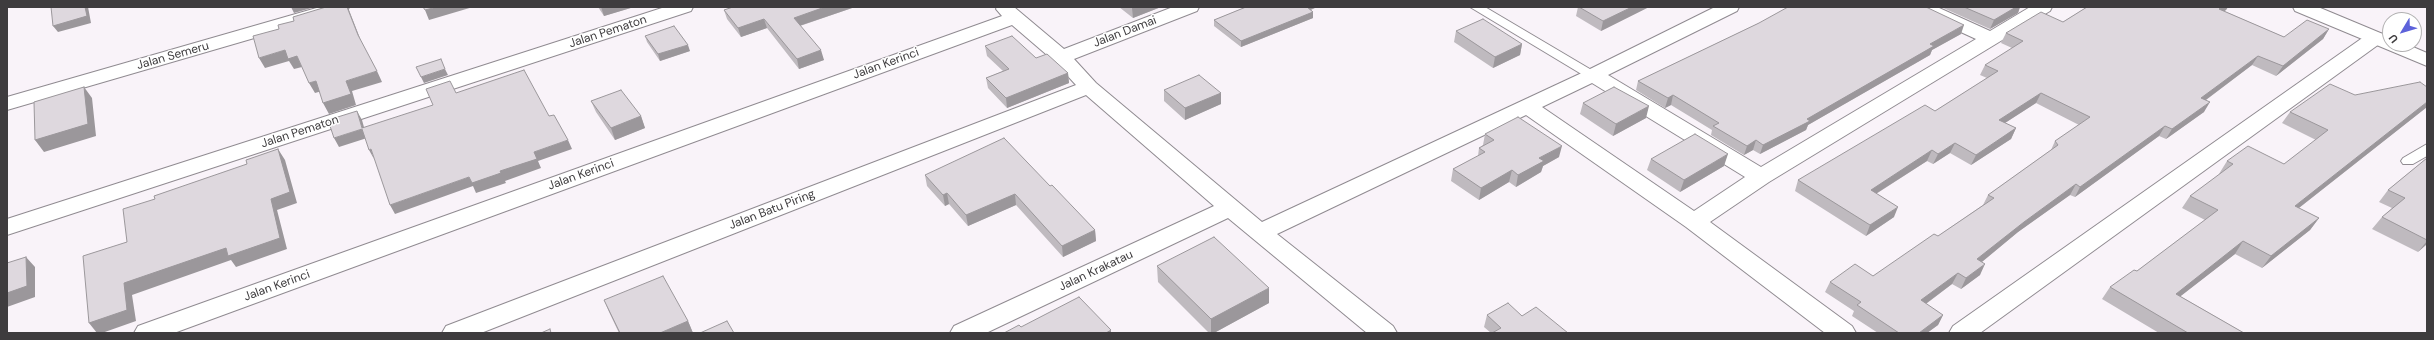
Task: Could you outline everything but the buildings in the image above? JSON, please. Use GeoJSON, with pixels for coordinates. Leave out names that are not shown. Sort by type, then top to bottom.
{"type":"FeatureCollection","features":[{"type":"Feature","properties":{"kind":"street","name":"Jalan Semeru"},"geometry":{"type":"LineString","coordinates":[[7,104],[340,7]]}},
{"type":"Feature","properties":{"kind":"street","name":"Jalan Pematon"},"geometry":{"type":"LineString","coordinates":[[7,228],[684,7]]}},
{"type":"Feature","properties":{"kind":"street","name":"Jalan Damai"},"geometry":{"type":"LineString","coordinates":[[1061,57],[1190,7]]}},
{"type":"Feature","properties":{"kind":"street"},"geometry":{"type":"LineString","coordinates":[[1261,232],[1593,75],[1730,7]]}},
{"type":"Feature","properties":{"kind":"street"},"geometry":{"type":"LineString","coordinates":[[1922,7],[1989,38]]}},
{"type":"Feature","properties":{"kind":"street"},"geometry":{"type":"LineString","coordinates":[[1694,222],[1761,177],[1989,38],[2043,7]]}},
{"type":"Feature","properties":{"kind":"street"},"geometry":{"type":"LineString","coordinates":[[2302,7],[2427,60]]}},
{"type":"Feature","properties":{"kind":"street"},"geometry":{"type":"LineString","coordinates":[[1009,12],[1061,57],[1090,87],[1230,208],[1384,333]]}},
{"type":"Feature","properties":{"kind":"street","name":"Jalan Kerinci"},"geometry":{"type":"LineString","coordinates":[[147,333],[1009,12]]}},
{"type":"Feature","properties":{"kind":"street"},"geometry":{"type":"LineString","coordinates":[[1962,333],[2376,38]]}},
{"type":"Feature","properties":{"kind":"street"},"geometry":{"type":"LineString","coordinates":[[1593,75],[1761,177]]}},
{"type":"Feature","properties":{"kind":"street","name":"Jalan Batu Piring"},"geometry":{"type":"LineString","coordinates":[[455,333],[1090,87]]}},
{"type":"Feature","properties":{"kind":"street"},"geometry":{"type":"LineString","coordinates":[[1527,106],[1694,222],[1843,333]]}},
{"type":"Feature","properties":{"kind":"street","name":"Jalan Krakatau"},"geometry":{"type":"LineString","coordinates":[[962,333],[1230,208]]}},
{"type":"Feature","properties":{"kind":"lane"},"geometry":{"type":"LineString","coordinates":[[1476,7],[1593,75]]}},
{"type":"Feature","properties":{"kind":"lane"},"geometry":{"type":"LineString","coordinates":[[2408,161],[2427,149]]}}]}
